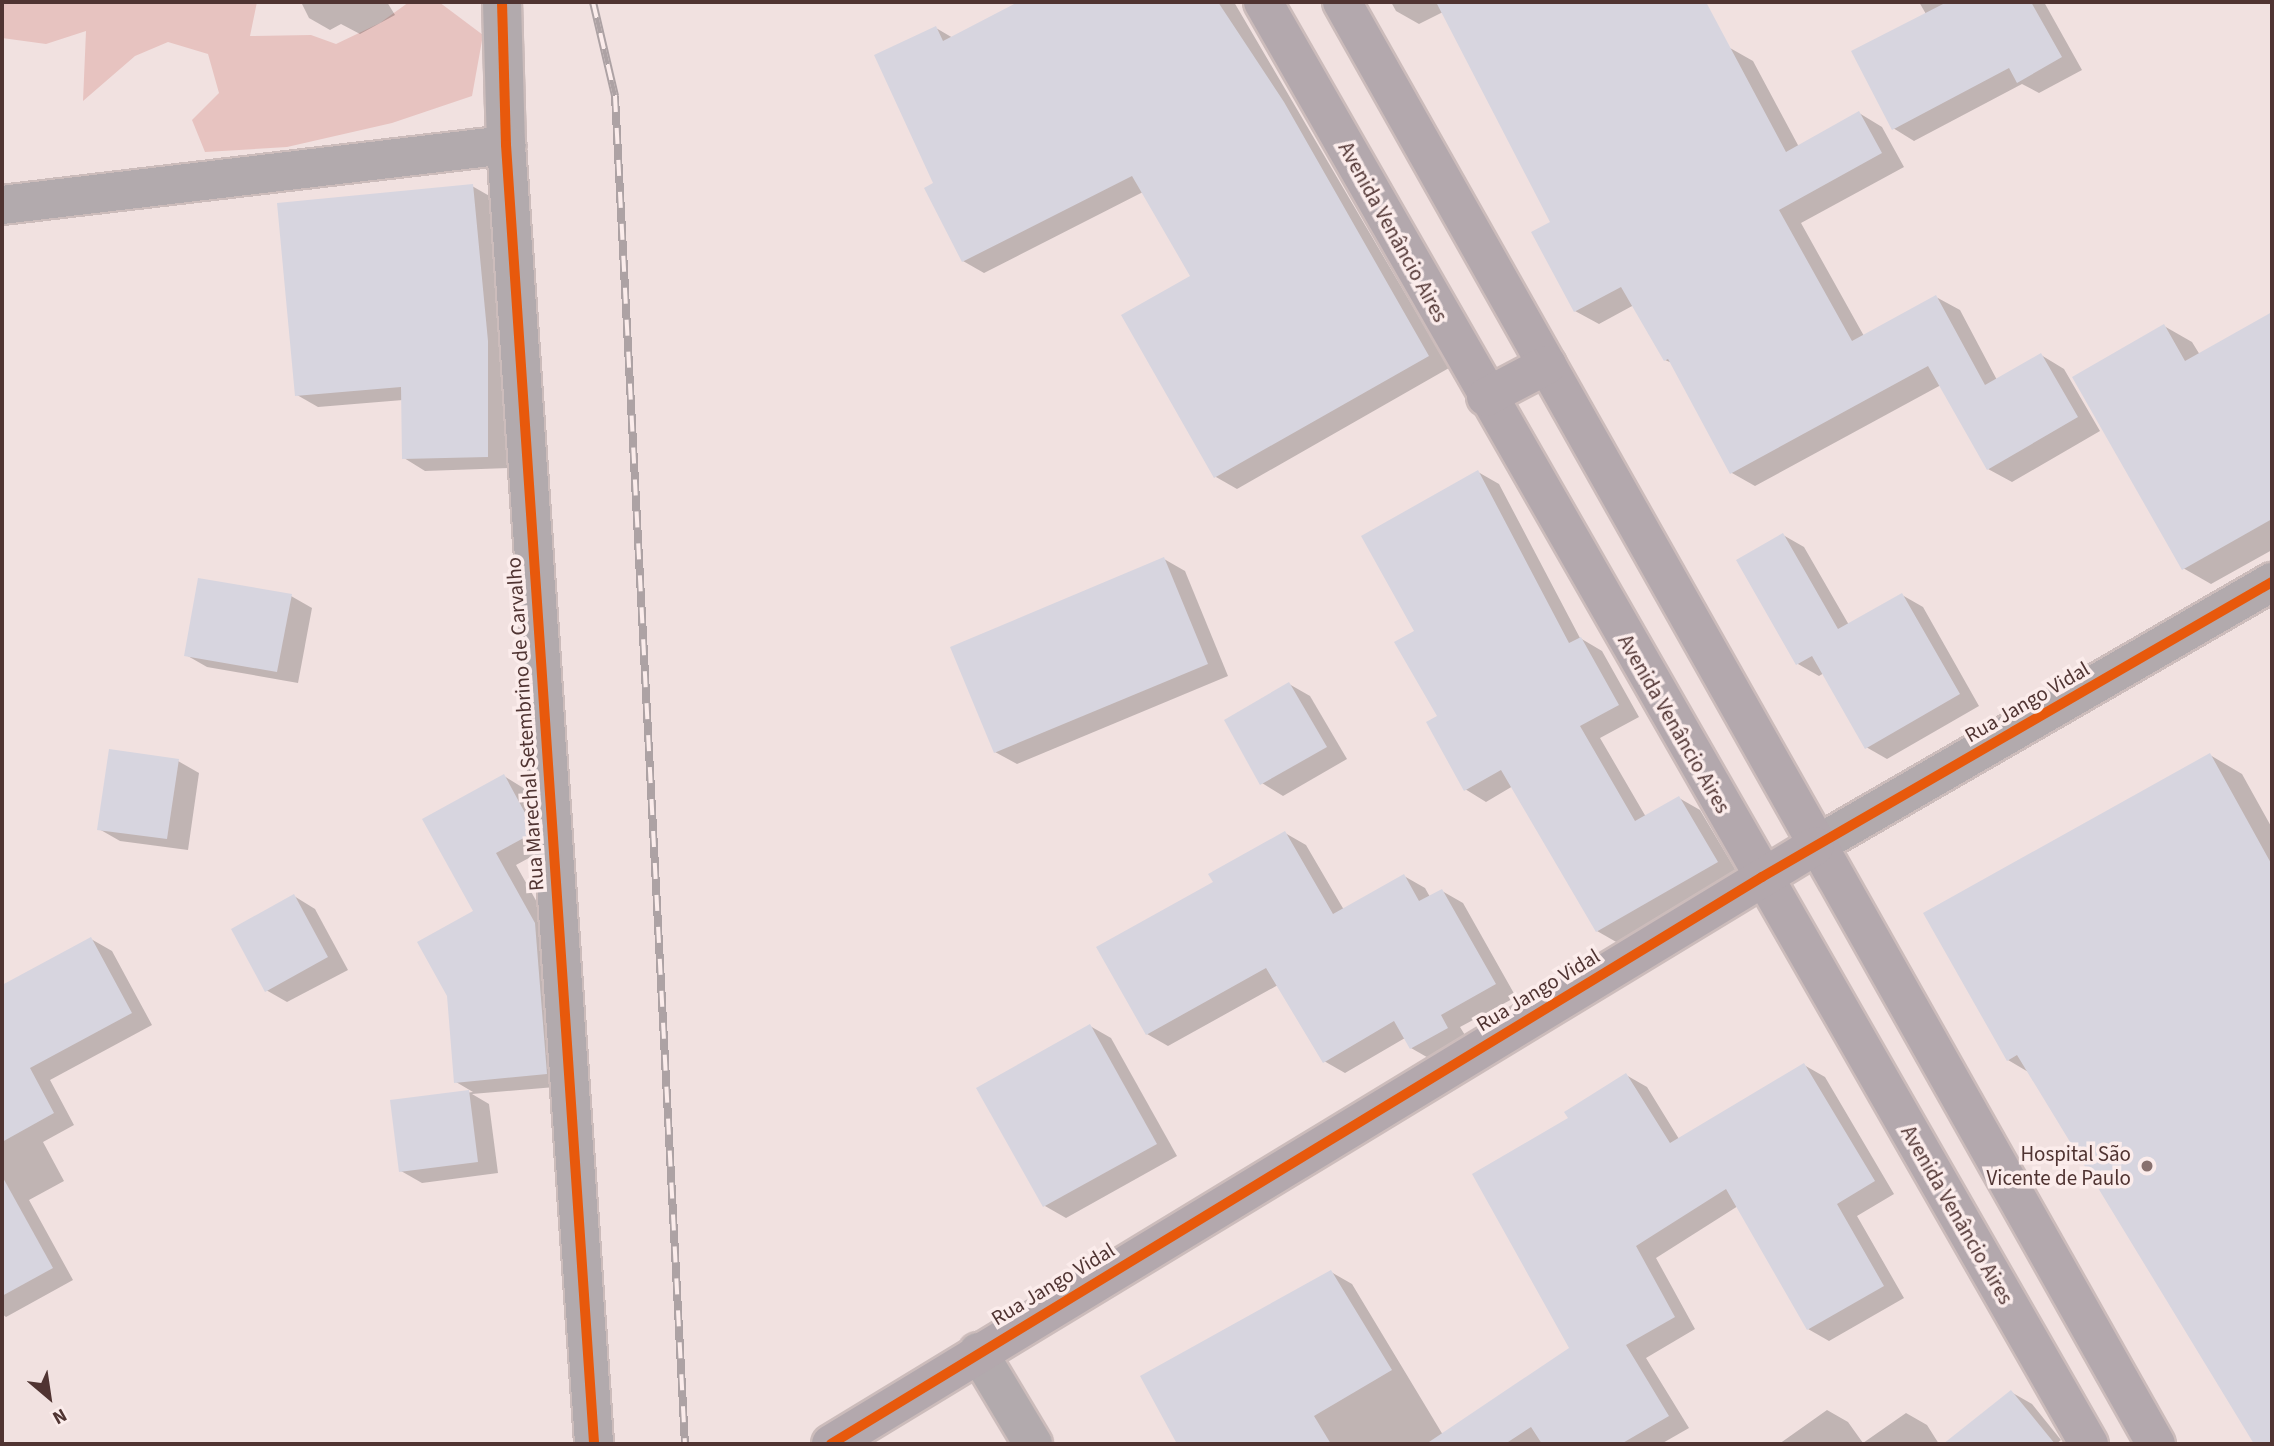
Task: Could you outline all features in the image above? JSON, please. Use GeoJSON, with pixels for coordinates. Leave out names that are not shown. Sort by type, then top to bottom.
{"type":"FeatureCollection","features":[{"type":"Feature","properties":{"kind":"main road","name":"Avenida Venâncio Aires"},"geometry":{"type":"LineString","coordinates":[[1263,2],[1486,397],[2089,1444]]}},
{"type":"Feature","properties":{"kind":"main road"},"geometry":{"type":"LineString","coordinates":[[1342,2],[1548,365],[1815,846],[2156,1444]]}},
{"type":"Feature","properties":{"kind":"main road"},"geometry":{"type":"LineString","coordinates":[[1486,397],[1548,365]]}},
{"type":"Feature","properties":{"kind":"main road","name":"Rua Jango Vidal"},"geometry":{"type":"LineString","coordinates":[[831,1444],[978,1352],[1815,846]]}},
{"type":"Feature","properties":{"kind":"street","name":"Rua Marechal Setembrino de Carvalho"},"geometry":{"type":"LineString","coordinates":[[502,2],[506,145],[594,1444]]}},
{"type":"Feature","properties":{"kind":"street"},"geometry":{"type":"LineString","coordinates":[[2,205],[506,145]]}},
{"type":"Feature","properties":{"kind":"street","name":"Rua Jango Vidal"},"geometry":{"type":"LineString","coordinates":[[1815,846],[2272,582]]}},
{"type":"Feature","properties":{"kind":"street"},"geometry":{"type":"LineString","coordinates":[[978,1352],[1033,1444]]}},
{"type":"Feature","properties":{"kind":"shaded area"},"geometry":{"type":"Polygon","coordinates":[[[2,2],[257,2],[250,36],[311,35],[336,44],[380,23],[409,2],[439,2],[483,35],[472,96],[392,123],[287,147],[205,152],[192,120],[219,93],[208,54],[168,42],[135,56],[83,101],[86,31],[46,44],[2,38],[2,2]]]}},
{"type":"Feature","properties":{"kind":"building"},"geometry":{"type":"Polygon","coordinates":[[[1018,2],[1218,2],[1284,102],[1429,356],[1214,478],[1121,315],[1190,276],[1132,176],[962,262],[924,188],[933,183],[874,55],[936,26],[943,41],[1018,2]]]}},
{"type":"Feature","properties":{"kind":"building"},"geometry":{"type":"Polygon","coordinates":[[[1436,2],[1706,2],[1786,152],[1859,111],[1882,153],[1779,210],[1852,341],[1936,295],[1985,385],[2041,353],[2078,417],[1987,470],[1928,366],[1730,474],[1668,359],[1664,361],[1621,287],[1574,312],[1531,232],[1550,222],[1436,2]]]}},
{"type":"Feature","properties":{"kind":"building"},"geometry":{"type":"Polygon","coordinates":[[[1947,2],[2031,2],[2062,57],[2017,83],[2009,68],[1892,130],[1851,51],[1947,2]]]}},
{"type":"Feature","properties":{"kind":"building"},"geometry":{"type":"Polygon","coordinates":[[[473,184],[488,341],[488,457],[402,459],[401,387],[295,396],[277,203],[473,184]]]}},
{"type":"Feature","properties":{"kind":"building"},"geometry":{"type":"Polygon","coordinates":[[[2272,312],[2272,519],[2182,570],[2072,377],[2164,324],[2185,361],[2272,312]]]}},
{"type":"Feature","properties":{"kind":"building"},"geometry":{"type":"Polygon","coordinates":[[[1478,470],[1569,643],[1581,637],[1619,705],[1580,726],[1635,821],[1679,796],[1718,862],[1596,932],[1501,770],[1464,791],[1426,722],[1437,716],[1394,642],[1414,631],[1361,536],[1478,470]]]}},
{"type":"Feature","properties":{"kind":"building"},"geometry":{"type":"Polygon","coordinates":[[[1783,533],[1838,629],[1902,593],[1960,694],[1865,749],[1812,656],[1796,665],[1736,560],[1783,533]]]}},
{"type":"Feature","properties":{"kind":"building"},"geometry":{"type":"Polygon","coordinates":[[[1164,557],[1208,664],[994,753],[950,647],[1164,557]]]}},
{"type":"Feature","properties":{"kind":"building"},"geometry":{"type":"Polygon","coordinates":[[[198,578],[292,594],[277,672],[184,656],[198,578]]]}},
{"type":"Feature","properties":{"kind":"building"},"geometry":{"type":"Polygon","coordinates":[[[1289,682],[1327,747],[1260,785],[1224,720],[1289,682]]]}},
{"type":"Feature","properties":{"kind":"building"},"geometry":{"type":"Polygon","coordinates":[[[109,749],[179,759],[167,839],[97,830],[109,749]]]}},
{"type":"Feature","properties":{"kind":"building","name":"Hospital São Vicente de Paulo"},"geometry":{"type":"Polygon","coordinates":[[[2210,753],[2272,865],[2272,1444],[2254,1444],[2017,1055],[2007,1061],[1923,913],[2210,753]]]}},
{"type":"Feature","properties":{"kind":"building"},"geometry":{"type":"Polygon","coordinates":[[[504,774],[530,822],[531,834],[496,853],[535,923],[547,1074],[454,1083],[447,996],[417,942],[473,911],[422,819],[504,774]]]}},
{"type":"Feature","properties":{"kind":"building"},"geometry":{"type":"Polygon","coordinates":[[[1285,831],[1333,914],[1404,874],[1419,901],[1442,889],[1496,984],[1441,1015],[1448,1028],[1410,1049],[1394,1021],[1323,1063],[1266,968],[1146,1035],[1096,947],[1213,882],[1208,874],[1285,831]]]}},
{"type":"Feature","properties":{"kind":"building"},"geometry":{"type":"Polygon","coordinates":[[[294,894],[328,957],[265,992],[231,929],[294,894]]]}},
{"type":"Feature","properties":{"kind":"building"},"geometry":{"type":"Polygon","coordinates":[[[91,937],[132,1013],[30,1068],[54,1113],[2,1142],[2,985],[91,937]]]}},
{"type":"Feature","properties":{"kind":"building"},"geometry":{"type":"Polygon","coordinates":[[[1090,1024],[1157,1144],[1043,1207],[976,1088],[1090,1024]]]}},
{"type":"Feature","properties":{"kind":"building"},"geometry":{"type":"Polygon","coordinates":[[[1804,1063],[1875,1181],[1837,1204],[1884,1286],[1807,1330],[1726,1189],[1636,1246],[1675,1317],[1626,1345],[1669,1416],[1621,1444],[1542,1444],[1531,1427],[1505,1444],[1426,1444],[1569,1348],[1472,1174],[1568,1118],[1564,1112],[1626,1073],[1670,1143],[1804,1063]]]}},
{"type":"Feature","properties":{"kind":"building"},"geometry":{"type":"Polygon","coordinates":[[[469,1090],[478,1162],[399,1172],[390,1100],[469,1090]]]}},
{"type":"Feature","properties":{"kind":"building"},"geometry":{"type":"Polygon","coordinates":[[[2,1176],[53,1268],[2,1296],[2,1176]]]}},
{"type":"Feature","properties":{"kind":"building"},"geometry":{"type":"Polygon","coordinates":[[[1331,1270],[1392,1370],[1314,1416],[1331,1444],[1177,1444],[1140,1376],[1331,1270]]]}},
{"type":"Feature","properties":{"kind":"building"},"geometry":{"type":"Polygon","coordinates":[[[2011,1390],[2055,1444],[1943,1444],[2011,1390]]]}},
{"type":"Feature","properties":{"kind":"railway"},"geometry":{"type":"LineString","coordinates":[[593,2],[615,96],[685,1444]]}},
{"type":"Feature","properties":{"kind":"cycle path"},"geometry":{"type":"LineString","coordinates":[[502,2],[506,145],[594,1444]]}},
{"type":"Feature","properties":{"kind":"cycle path"},"geometry":{"type":"LineString","coordinates":[[831,1444],[1762,877],[2272,582]]}},
{"type":"Feature","properties":{"kind":"place","name":"Hospital São Vicente de Paulo"},"geometry":{"type":"Point","coordinates":[2147,1166]}}]}
